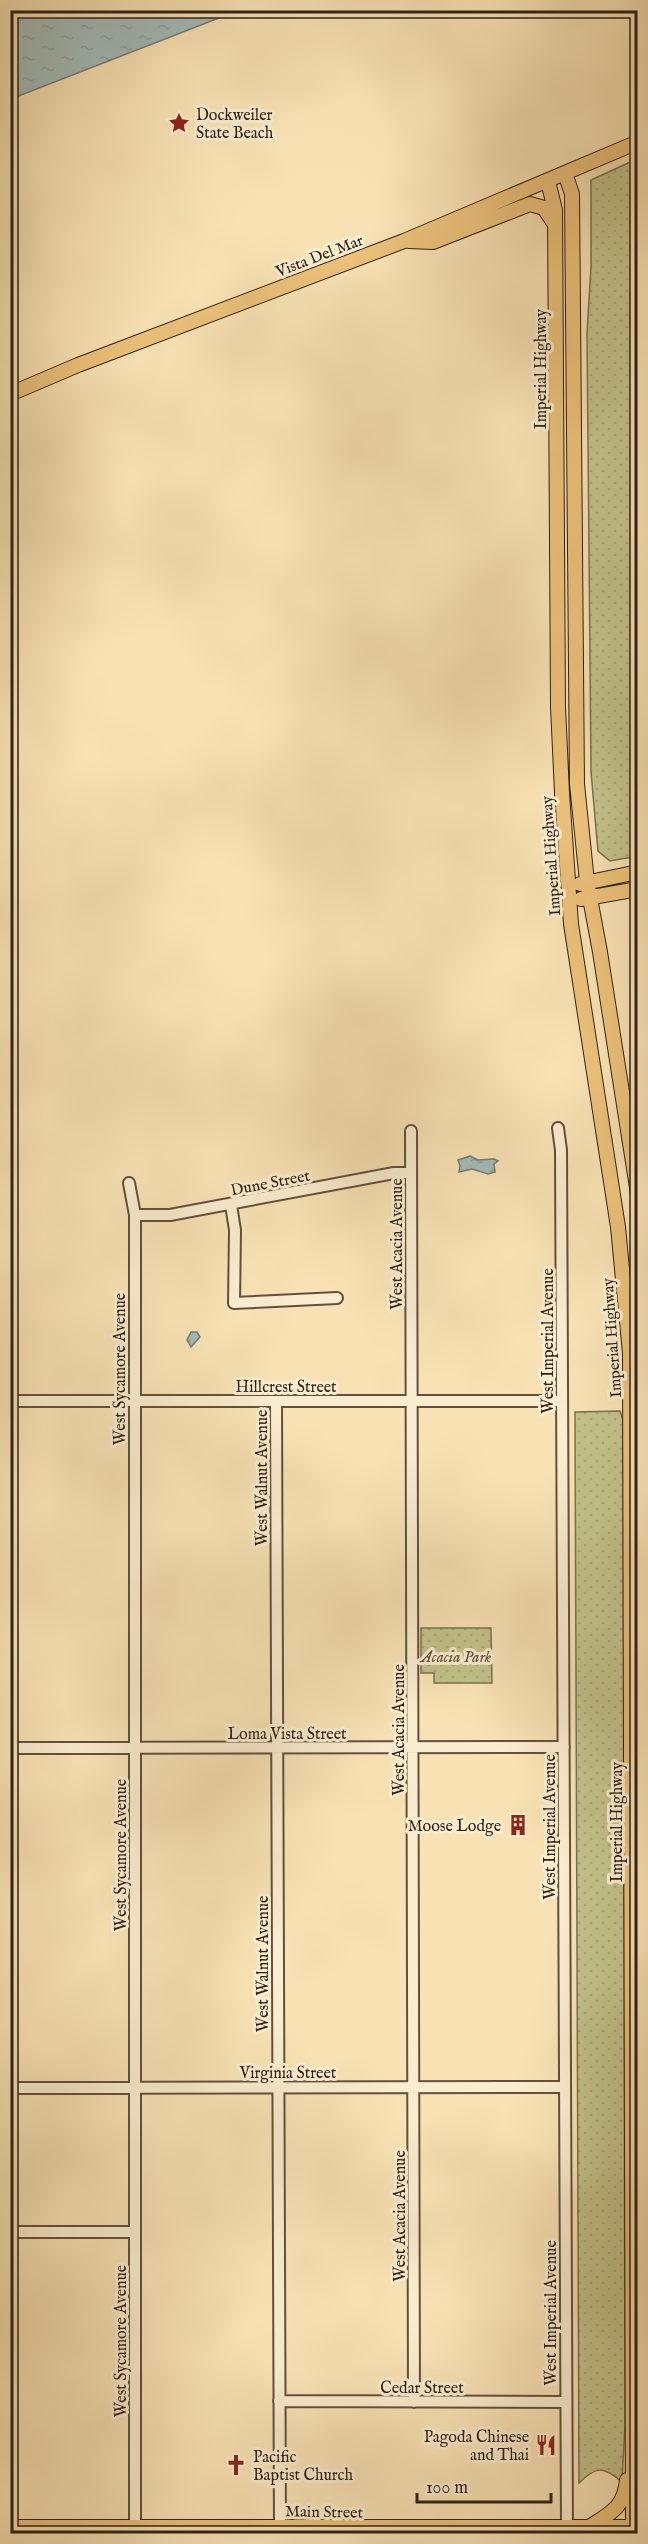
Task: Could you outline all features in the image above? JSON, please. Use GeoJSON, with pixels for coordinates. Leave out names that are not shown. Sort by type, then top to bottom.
{"type":"FeatureCollection","features":[{"type":"Feature","properties":{"kind":"main road","name":"Vista Del Mar"},"geometry":{"type":"LineString","coordinates":[[10,394],[78,365],[404,241],[638,142]]}},
{"type":"Feature","properties":{"kind":"main road","name":"Imperial Highway"},"geometry":{"type":"LineString","coordinates":[[565,173],[572,194],[575,754],[586,882],[638,1194]]}},
{"type":"Feature","properties":{"kind":"main road","name":"Imperial Highway"},"geometry":{"type":"LineString","coordinates":[[548,181],[555,210],[558,716],[569,893],[574,950],[625,1283],[635,1407],[633,2439],[635,2529]]}},
{"type":"Feature","properties":{"kind":"main road"},"geometry":{"type":"LineString","coordinates":[[404,241],[433,242],[531,204],[544,208],[555,227]]}},
{"type":"Feature","properties":{"kind":"main road"},"geometry":{"type":"LineString","coordinates":[[569,893],[586,882],[638,872]]}},
{"type":"Feature","properties":{"kind":"main road"},"geometry":{"type":"LineString","coordinates":[[569,893],[590,897],[638,889]]}},
{"type":"Feature","properties":{"kind":"main road"},"geometry":{"type":"LineString","coordinates":[[594,2530],[612,2513],[626,2494],[633,2439]]}},
{"type":"Feature","properties":{"kind":"main road","name":"Main Street"},"geometry":{"type":"LineString","coordinates":[[10,2527],[280,2530],[635,2529]]}},
{"type":"Feature","properties":{"kind":"street","name":"West Imperial Avenue"},"geometry":{"type":"LineString","coordinates":[[558,1128],[561,1150],[567,2530]]}},
{"type":"Feature","properties":{"kind":"street","name":"West Acacia Avenue"},"geometry":{"type":"LineString","coordinates":[[411,1131],[414,2402]]}},
{"type":"Feature","properties":{"kind":"street","name":"Dune Street"},"geometry":{"type":"LineString","coordinates":[[135,1215],[170,1215],[394,1173],[410,1173]]}},
{"type":"Feature","properties":{"kind":"street","name":"West Sycamore Avenue"},"geometry":{"type":"LineString","coordinates":[[129,1183],[135,1215],[135,2527]]}},
{"type":"Feature","properties":{"kind":"street"},"geometry":{"type":"LineString","coordinates":[[231,1205],[235,1230],[234,1303],[337,1298]]}},
{"type":"Feature","properties":{"kind":"street","name":"Hillcrest Street"},"geometry":{"type":"LineString","coordinates":[[10,1401],[562,1401]]}},
{"type":"Feature","properties":{"kind":"street","name":"West Walnut Avenue"},"geometry":{"type":"LineString","coordinates":[[276,1401],[280,2530]]}},
{"type":"Feature","properties":{"kind":"street","name":"Loma Vista Street"},"geometry":{"type":"LineString","coordinates":[[10,1748],[564,1747]]}},
{"type":"Feature","properties":{"kind":"street","name":"Virginia Street"},"geometry":{"type":"LineString","coordinates":[[10,2088],[565,2087]]}},
{"type":"Feature","properties":{"kind":"street"},"geometry":{"type":"LineString","coordinates":[[10,2232],[135,2232]]}},
{"type":"Feature","properties":{"kind":"street","name":"Cedar Street"},"geometry":{"type":"LineString","coordinates":[[279,2401],[566,2402]]}},
{"type":"Feature","properties":{"kind":"green space"},"geometry":{"type":"Polygon","coordinates":[[[637,159],[638,856],[610,861],[598,851],[591,772],[587,333],[591,267],[591,180],[637,159]]]}},
{"type":"Feature","properties":{"kind":"green space"},"geometry":{"type":"Polygon","coordinates":[[[620,1411],[623,1420],[625,2424],[622,2482],[610,2473],[600,2470],[590,2473],[579,2483],[575,1412],[620,1411]]]}},
{"type":"Feature","properties":{"kind":"green space","name":"Acacia Park"},"geometry":{"type":"Polygon","coordinates":[[[421,1628],[491,1628],[492,1683],[434,1683],[434,1673],[421,1673],[421,1628]]]}},
{"type":"Feature","properties":{"kind":"water"},"geometry":{"type":"Polygon","coordinates":[[[11,10],[237,10],[237,11],[11,99],[11,10]]]}},
{"type":"Feature","properties":{"kind":"water"},"geometry":{"type":"Polygon","coordinates":[[[470,1156],[478,1160],[498,1161],[494,1164],[495,1172],[488,1174],[472,1169],[459,1172],[458,1160],[470,1156]]]}},
{"type":"Feature","properties":{"kind":"water"},"geometry":{"type":"Polygon","coordinates":[[[191,1332],[197,1332],[200,1337],[191,1347],[187,1340],[191,1332]]]}},
{"type":"Feature","properties":{"kind":"place","name":"Dockweiler State Beach"},"geometry":{"type":"Point","coordinates":[179,123]}},
{"type":"Feature","properties":{"kind":"place","name":"Moose Lodge"},"geometry":{"type":"Point","coordinates":[518,1825]}},
{"type":"Feature","properties":{"kind":"place","name":"Pagoda Chinese and Thai"},"geometry":{"type":"Point","coordinates":[546,2445]}},
{"type":"Feature","properties":{"kind":"place","name":"Pacific Baptist Church"},"geometry":{"type":"Point","coordinates":[236,2465]}}]}
